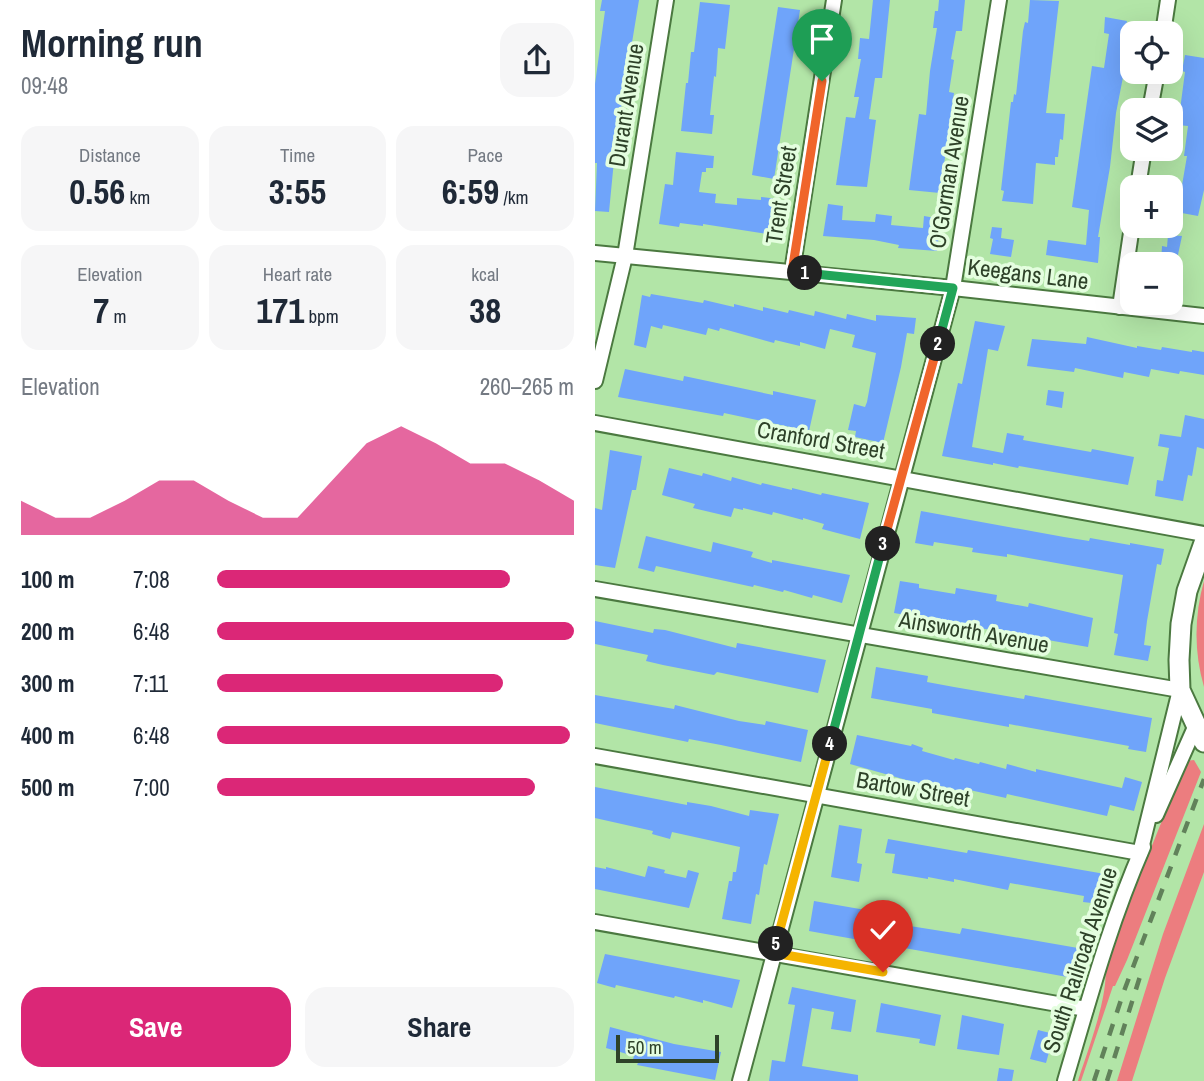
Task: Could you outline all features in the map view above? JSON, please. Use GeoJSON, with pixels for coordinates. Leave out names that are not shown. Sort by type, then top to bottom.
{"type":"FeatureCollection","features":[{"type":"Feature","properties":{"kind":"main road"},"geometry":{"type":"LineString","coordinates":[[1200,733],[1180,690],[1181,624],[1187,591],[1204,543]]}},
{"type":"Feature","properties":{"kind":"street","name":"Durant Avenue"},"geometry":{"type":"LineString","coordinates":[[595,381],[625,256],[666,0]]}},
{"type":"Feature","properties":{"kind":"street","name":"Trent Street"},"geometry":{"type":"LineString","coordinates":[[792,272],[834,0]]}},
{"type":"Feature","properties":{"kind":"street","name":"O'Gorman Avenue"},"geometry":{"type":"LineString","coordinates":[[740,1081],[953,288],[999,0]]}},
{"type":"Feature","properties":{"kind":"street"},"geometry":{"type":"LineString","coordinates":[[1165,21],[1168,0]]}},
{"type":"Feature","properties":{"kind":"street","name":"Keegans Lane"},"geometry":{"type":"LineString","coordinates":[[595,253],[1120,307]]}},
{"type":"Feature","properties":{"kind":"street","name":"Keegans Lane"},"geometry":{"type":"LineString","coordinates":[[1183,314],[1204,316]]}},
{"type":"Feature","properties":{"kind":"street","name":"Cranford Street"},"geometry":{"type":"LineString","coordinates":[[595,423],[1204,534]]}},
{"type":"Feature","properties":{"kind":"street","name":"Ainsworth Avenue"},"geometry":{"type":"LineString","coordinates":[[595,589],[1180,690]]}},
{"type":"Feature","properties":{"kind":"street","name":"South Railroad Avenue"},"geometry":{"type":"LineString","coordinates":[[1140,853],[1180,690]]}},
{"type":"Feature","properties":{"kind":"street","name":"South Railroad Avenue"},"geometry":{"type":"LineString","coordinates":[[1065,1081],[1116,910],[1140,853],[1200,733]]}},
{"type":"Feature","properties":{"kind":"street","name":"Bartow Street"},"geometry":{"type":"LineString","coordinates":[[595,756],[1140,853]]}},
{"type":"Feature","properties":{"kind":"street"},"geometry":{"type":"LineString","coordinates":[[595,922],[1086,1009]]}},
{"type":"Feature","properties":{"kind":"shaded area"},"geometry":{"type":"Polygon","coordinates":[[[1204,581],[1204,687],[1198,661],[1197,634],[1198,608],[1204,581]]]}},
{"type":"Feature","properties":{"kind":"shaded area"},"geometry":{"type":"Polygon","coordinates":[[[1194,760],[1201,772],[1127,960],[1113,986],[1081,1081],[1078,1081],[1101,1005],[1106,976],[1104,965],[1186,761],[1194,760]]]}},
{"type":"Feature","properties":{"kind":"shaded area"},"geometry":{"type":"Polygon","coordinates":[[[1204,824],[1204,872],[1165,978],[1132,1081],[1117,1081],[1163,934],[1204,824]]]}},
{"type":"Feature","properties":{"kind":"building"},"geometry":{"type":"Polygon","coordinates":[[[602,0],[639,0],[616,140],[609,212],[595,211],[595,84],[605,11],[600,11],[602,0]]]}},
{"type":"Feature","properties":{"kind":"building"},"geometry":{"type":"Polygon","coordinates":[[[873,0],[890,0],[882,78],[875,78],[869,119],[876,120],[867,187],[836,185],[846,117],[855,118],[859,97],[854,97],[861,59],[858,59],[860,38],[869,39],[873,0]]]}},
{"type":"Feature","properties":{"kind":"building"},"geometry":{"type":"Polygon","coordinates":[[[939,0],[965,0],[962,31],[956,31],[951,59],[954,60],[949,92],[954,93],[940,193],[909,190],[919,114],[926,115],[937,28],[933,28],[939,0]]]}},
{"type":"Feature","properties":{"kind":"building"},"geometry":{"type":"Polygon","coordinates":[[[1030,0],[1059,1],[1046,113],[1065,114],[1063,140],[1060,139],[1055,165],[1036,163],[1033,204],[1002,201],[1004,191],[1001,190],[1011,102],[1014,94],[1016,95],[1023,31],[1025,22],[1028,23],[1030,0]]]}},
{"type":"Feature","properties":{"kind":"building"},"geometry":{"type":"Polygon","coordinates":[[[700,2],[730,5],[725,49],[718,48],[716,77],[714,76],[710,115],[714,115],[712,134],[681,131],[700,2]]]}},
{"type":"Feature","properties":{"kind":"building"},"geometry":{"type":"Polygon","coordinates":[[[778,7],[800,10],[774,179],[752,175],[778,7]]]}},
{"type":"Feature","properties":{"kind":"building"},"geometry":{"type":"Polygon","coordinates":[[[1105,17],[1127,21],[1120,21],[1122,84],[1098,237],[1098,263],[1046,255],[1048,240],[1086,245],[1089,210],[1072,207],[1092,66],[1104,68],[1109,34],[1104,33],[1105,17]]]}},
{"type":"Feature","properties":{"kind":"building"},"geometry":{"type":"Polygon","coordinates":[[[1185,55],[1204,58],[1204,190],[1198,216],[1183,213],[1183,179],[1187,156],[1184,156],[1188,126],[1183,126],[1185,55]]]}},
{"type":"Feature","properties":{"kind":"building"},"geometry":{"type":"Polygon","coordinates":[[[676,152],[714,156],[713,168],[706,168],[706,172],[702,172],[699,192],[716,194],[715,203],[737,205],[737,198],[778,199],[773,235],[703,224],[680,223],[679,227],[659,224],[665,184],[673,185],[676,152]]]}},
{"type":"Feature","properties":{"kind":"building"},"geometry":{"type":"Polygon","coordinates":[[[828,204],[843,206],[842,220],[875,222],[876,214],[892,216],[891,225],[923,228],[924,216],[941,219],[937,251],[898,248],[899,245],[874,240],[823,236],[828,204]]]}},
{"type":"Feature","properties":{"kind":"building"},"geometry":{"type":"Polygon","coordinates":[[[992,227],[1002,228],[1001,238],[1014,240],[1011,257],[990,254],[992,227]]]}},
{"type":"Feature","properties":{"kind":"building"},"geometry":{"type":"Polygon","coordinates":[[[1168,238],[1182,238],[1179,252],[1162,252],[1162,246],[1167,247],[1168,238]]]}},
{"type":"Feature","properties":{"kind":"building"},"geometry":{"type":"Polygon","coordinates":[[[651,294],[703,303],[704,300],[734,307],[734,304],[763,311],[763,307],[814,316],[815,311],[846,319],[847,314],[876,321],[876,315],[916,318],[914,334],[907,333],[883,443],[855,437],[856,431],[848,430],[854,404],[865,407],[867,402],[876,353],[852,347],[855,335],[830,329],[825,349],[800,342],[800,346],[775,340],[774,343],[720,328],[719,331],[708,328],[706,335],[663,325],[662,329],[651,326],[646,348],[634,345],[642,295],[650,297],[651,294]]]}},
{"type":"Feature","properties":{"kind":"building"},"geometry":{"type":"Polygon","coordinates":[[[975,321],[1005,326],[998,351],[988,349],[972,447],[1003,453],[1007,433],[1024,436],[1023,440],[1134,457],[1128,485],[942,456],[958,383],[962,384],[975,321]]]}},
{"type":"Feature","properties":{"kind":"building"},"geometry":{"type":"Polygon","coordinates":[[[1087,337],[1137,348],[1161,350],[1162,347],[1204,352],[1204,375],[1151,369],[1149,377],[1124,372],[1123,378],[1075,368],[1074,372],[1027,366],[1032,339],[1086,344],[1087,337]]]}},
{"type":"Feature","properties":{"kind":"building"},"geometry":{"type":"Polygon","coordinates":[[[625,369],[683,381],[684,376],[773,395],[773,391],[816,400],[809,431],[724,413],[723,416],[618,397],[625,369]]]}},
{"type":"Feature","properties":{"kind":"building"},"geometry":{"type":"Polygon","coordinates":[[[1048,390],[1064,392],[1062,408],[1046,405],[1048,390]]]}},
{"type":"Feature","properties":{"kind":"building"},"geometry":{"type":"Polygon","coordinates":[[[1185,415],[1204,419],[1204,449],[1197,447],[1192,476],[1188,475],[1183,501],[1155,496],[1157,480],[1163,481],[1169,448],[1158,446],[1160,434],[1181,437],[1185,415]]]}},
{"type":"Feature","properties":{"kind":"building"},"geometry":{"type":"Polygon","coordinates":[[[610,450],[642,456],[636,490],[632,490],[615,568],[595,565],[595,508],[602,510],[610,450]]]}},
{"type":"Feature","properties":{"kind":"building"},"geometry":{"type":"Polygon","coordinates":[[[669,468],[702,476],[703,473],[731,481],[732,477],[761,485],[792,488],[821,495],[822,493],[869,503],[860,539],[822,529],[824,524],[773,512],[772,515],[734,508],[731,517],[693,508],[695,504],[662,495],[669,468]]]}},
{"type":"Feature","properties":{"kind":"building"},"geometry":{"type":"Polygon","coordinates":[[[921,511],[1089,541],[1090,538],[1164,549],[1161,565],[1157,564],[1147,621],[1144,645],[1151,646],[1148,661],[1114,655],[1118,634],[1114,633],[1123,575],[1007,554],[1007,557],[972,552],[973,548],[954,545],[915,543],[921,511]]]}},
{"type":"Feature","properties":{"kind":"building"},"geometry":{"type":"Polygon","coordinates":[[[646,536],[711,552],[713,542],[753,552],[751,557],[772,563],[772,560],[850,575],[842,603],[813,595],[812,598],[784,590],[753,587],[656,566],[654,572],[638,568],[646,536]]]}},
{"type":"Feature","properties":{"kind":"building"},"geometry":{"type":"Polygon","coordinates":[[[900,581],[919,584],[919,588],[955,594],[956,588],[997,595],[996,601],[1028,607],[1029,603],[1093,618],[1088,647],[894,613],[900,581]]]}},
{"type":"Feature","properties":{"kind":"building"},"geometry":{"type":"Polygon","coordinates":[[[595,621],[653,633],[654,629],[665,630],[736,648],[737,643],[826,660],[818,693],[717,672],[714,675],[646,661],[648,655],[595,644],[595,621]]]}},
{"type":"Feature","properties":{"kind":"building"},"geometry":{"type":"Polygon","coordinates":[[[876,667],[928,676],[927,682],[954,687],[1024,699],[1025,695],[1152,718],[1146,752],[1128,749],[1129,746],[1009,724],[1009,727],[932,713],[932,709],[871,698],[876,667]]]}},
{"type":"Feature","properties":{"kind":"building"},"geometry":{"type":"Polygon","coordinates":[[[595,695],[674,709],[675,705],[739,721],[765,725],[766,721],[808,730],[801,762],[595,723],[595,695]]]}},
{"type":"Feature","properties":{"kind":"building"},"geometry":{"type":"Polygon","coordinates":[[[857,735],[911,746],[912,744],[923,748],[922,751],[954,760],[980,762],[1006,769],[1007,764],[1122,788],[1125,777],[1142,782],[1134,811],[1110,805],[1107,816],[1007,794],[1006,798],[965,789],[964,792],[940,786],[931,787],[850,764],[857,735]]]}},
{"type":"Feature","properties":{"kind":"building"},"geometry":{"type":"Polygon","coordinates":[[[595,787],[687,805],[687,802],[711,806],[749,816],[750,810],[779,814],[767,865],[764,864],[759,895],[756,894],[751,924],[722,919],[729,881],[732,881],[733,872],[736,872],[740,847],[672,832],[670,839],[652,834],[653,831],[595,818],[595,787]]]}},
{"type":"Feature","properties":{"kind":"building"},"geometry":{"type":"Polygon","coordinates":[[[839,825],[862,829],[857,863],[862,864],[859,882],[831,877],[839,825]]]}},
{"type":"Feature","properties":{"kind":"building"},"geometry":{"type":"Polygon","coordinates":[[[888,839],[1105,874],[1100,904],[1083,902],[1084,896],[1010,883],[1008,890],[954,879],[954,882],[892,873],[895,854],[885,853],[888,839]]]}},
{"type":"Feature","properties":{"kind":"building"},"geometry":{"type":"Polygon","coordinates":[[[648,866],[686,878],[688,870],[699,873],[689,908],[595,889],[595,867],[606,867],[645,877],[648,866]]]}},
{"type":"Feature","properties":{"kind":"building"},"geometry":{"type":"Polygon","coordinates":[[[814,901],[877,912],[876,919],[910,926],[960,934],[962,928],[1078,948],[1073,978],[809,931],[814,901]]]}},
{"type":"Feature","properties":{"kind":"building"},"geometry":{"type":"Polygon","coordinates":[[[605,954],[740,980],[732,1008],[703,1000],[703,1003],[597,983],[605,954]]]}},
{"type":"Feature","properties":{"kind":"building"},"geometry":{"type":"Polygon","coordinates":[[[792,987],[856,1000],[851,1032],[831,1029],[834,1012],[812,1008],[802,1066],[858,1075],[858,1081],[769,1081],[772,1060],[785,1062],[795,1005],[788,1004],[792,987]]]}},
{"type":"Feature","properties":{"kind":"building"},"geometry":{"type":"Polygon","coordinates":[[[881,1003],[941,1015],[935,1046],[919,1043],[920,1039],[876,1032],[881,1003]]]}},
{"type":"Feature","properties":{"kind":"building"},"geometry":{"type":"Polygon","coordinates":[[[962,1015],[1004,1024],[999,1055],[957,1049],[962,1015]]]}},
{"type":"Feature","properties":{"kind":"building"},"geometry":{"type":"Polygon","coordinates":[[[610,1027],[674,1044],[721,1052],[715,1080],[637,1065],[638,1063],[632,1062],[634,1056],[606,1048],[610,1027]]]}},
{"type":"Feature","properties":{"kind":"building"},"geometry":{"type":"Polygon","coordinates":[[[1038,1030],[1054,1034],[1046,1063],[1030,1059],[1038,1030]]]}},
{"type":"Feature","properties":{"kind":"building"},"geometry":{"type":"Polygon","coordinates":[[[999,1068],[1014,1070],[1012,1081],[997,1081],[999,1068]]]}},
{"type":"Feature","properties":{"kind":"railway"},"geometry":{"type":"LineString","coordinates":[[1094,1081],[1124,991],[1204,779]]}},
{"type":"Feature","properties":{"kind":"railway"},"geometry":{"type":"LineString","coordinates":[[1107,1081],[1143,967]]}},
{"type":"Feature","properties":{"kind":"route"},"geometry":{"type":"LineString","coordinates":[[822,81],[792,272],[953,288],[774,953],[883,972]]}}]}
